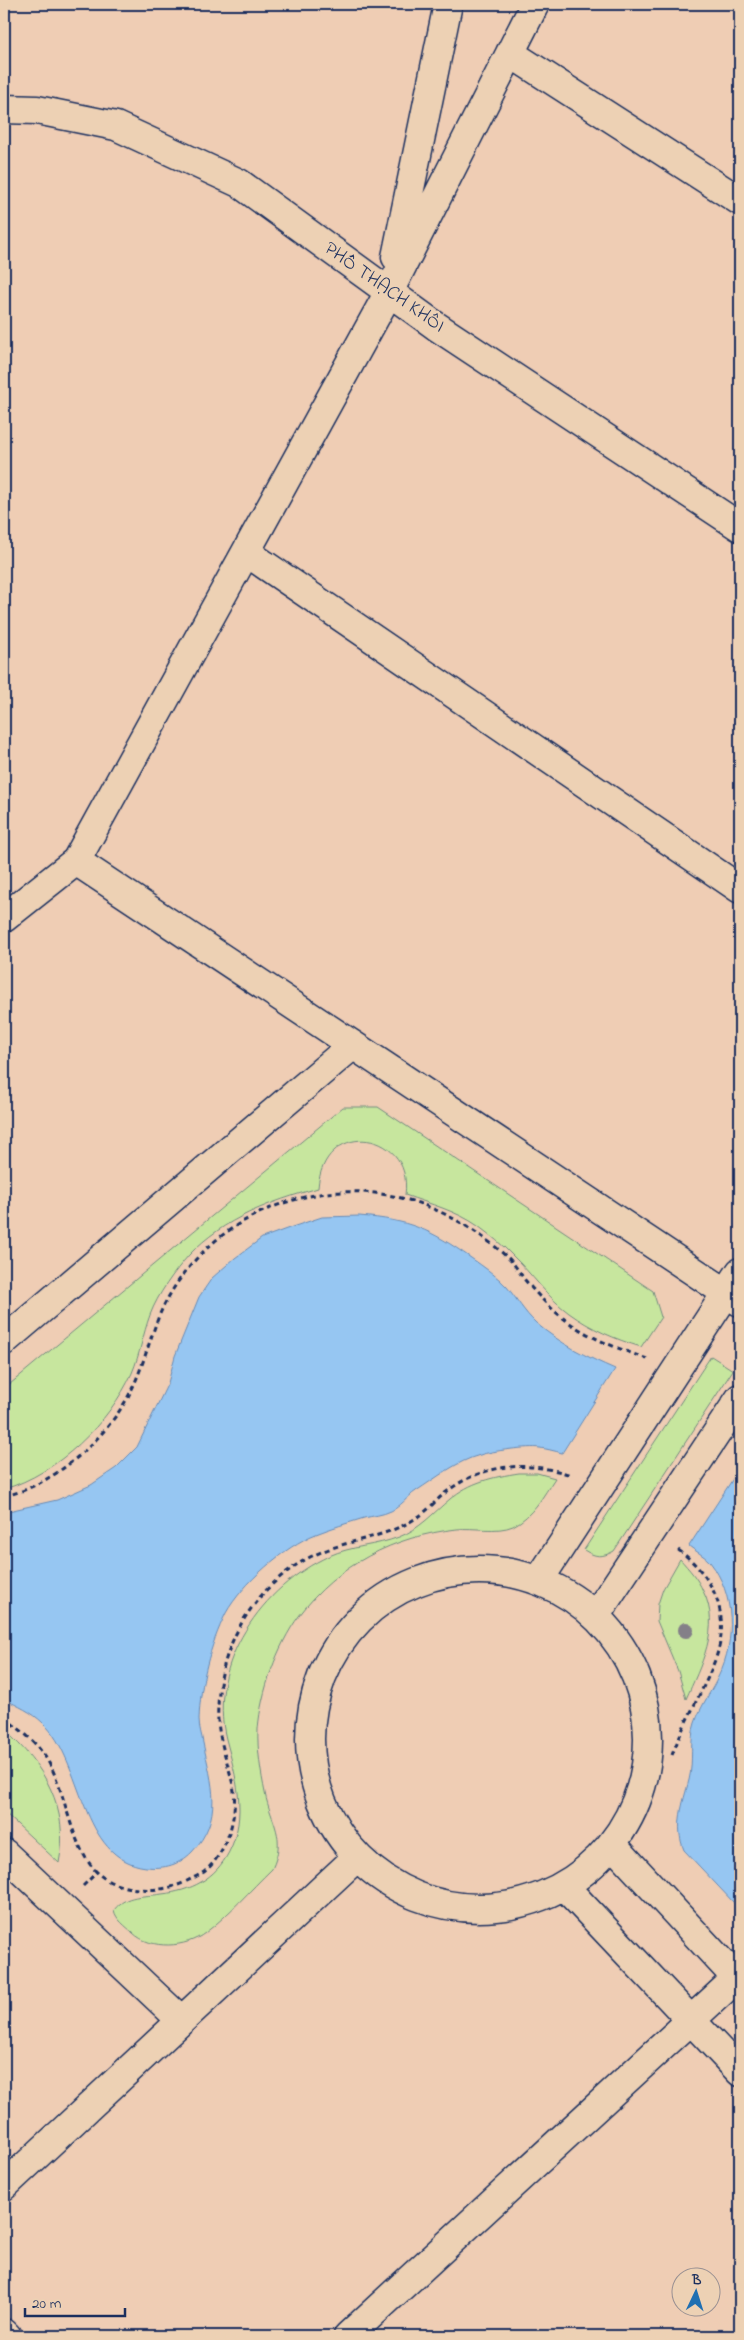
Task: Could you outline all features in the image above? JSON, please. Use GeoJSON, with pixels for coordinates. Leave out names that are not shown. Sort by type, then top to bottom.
{"type":"FeatureCollection","features":[{"type":"Feature","properties":{"kind":"street"},"geometry":{"type":"LineString","coordinates":[[388,292],[448,4]]}},
{"type":"Feature","properties":{"kind":"street"},"geometry":{"type":"LineString","coordinates":[[4,918],[76,861],[388,292],[535,4]]}},
{"type":"Feature","properties":{"kind":"street"},"geometry":{"type":"LineString","coordinates":[[510,53],[740,201]]}},
{"type":"Feature","properties":{"kind":"street","name":"PHỐ THẠCH KHÔI"},"geometry":{"type":"LineString","coordinates":[[4,109],[37,110],[116,126],[239,184],[388,292],[740,527]]}},
{"type":"Feature","properties":{"kind":"street"},"geometry":{"type":"LineString","coordinates":[[246,552],[740,889]]}},
{"type":"Feature","properties":{"kind":"street"},"geometry":{"type":"LineString","coordinates":[[76,861],[353,1045],[736,1289],[671,1378],[539,1580]]}},
{"type":"Feature","properties":{"kind":"street"},"geometry":{"type":"LineString","coordinates":[[4,1341],[353,1045]]}},
{"type":"Feature","properties":{"kind":"street"},"geometry":{"type":"LineString","coordinates":[[596,1616],[734,1407]]}},
{"type":"Feature","properties":{"kind":"street"},"geometry":{"type":"LineString","coordinates":[[489,1570],[539,1580],[570,1595],[596,1616],[627,1655],[645,1702],[649,1752],[637,1801],[612,1844],[590,1867],[564,1886],[512,1905],[455,1906],[402,1890],[357,1857],[328,1815],[312,1767],[310,1717],[324,1668],[352,1626],[392,1593],[439,1574],[489,1570]]}},
{"type":"Feature","properties":{"kind":"street"},"geometry":{"type":"LineString","coordinates":[[348,2336],[739,1978],[612,1844]]}},
{"type":"Feature","properties":{"kind":"street"},"geometry":{"type":"LineString","coordinates":[[4,1853],[182,2020]]}},
{"type":"Feature","properties":{"kind":"street"},"geometry":{"type":"LineString","coordinates":[[4,2186],[357,1857]]}},
{"type":"Feature","properties":{"kind":"street"},"geometry":{"type":"LineString","coordinates":[[564,1886],[740,2072]]}},
{"type":"Feature","properties":{"kind":"street"},"geometry":{"type":"LineString","coordinates":[[4,2333],[7,2336]]}},
{"type":"Feature","properties":{"kind":"path"},"geometry":{"type":"LineString","coordinates":[[4,1496],[29,1488],[53,1475],[96,1440],[130,1393],[169,1296],[183,1275],[214,1242],[231,1228],[262,1211],[310,1195],[337,1191],[369,1192],[397,1197],[423,1205],[468,1226],[510,1259],[526,1281],[567,1322],[594,1337],[650,1360]]}},
{"type":"Feature","properties":{"kind":"path"},"geometry":{"type":"LineString","coordinates":[[4,1718],[37,1745],[49,1763],[60,1784],[78,1843],[98,1871],[112,1882],[137,1889],[161,1889],[184,1883],[204,1872],[219,1854],[228,1836],[233,1815],[234,1788],[217,1726],[220,1687],[225,1662],[237,1632],[263,1593],[292,1568],[324,1550],[397,1530],[417,1518],[448,1490],[485,1471],[507,1466],[531,1466],[550,1468],[575,1476]]}},
{"type":"Feature","properties":{"kind":"path"},"geometry":{"type":"LineString","coordinates":[[672,1755],[714,1664],[721,1632],[718,1602],[713,1586],[698,1566],[674,1547]]}},
{"type":"Feature","properties":{"kind":"path"},"geometry":{"type":"LineString","coordinates":[[79,1890],[98,1871]]}},
{"type":"Feature","properties":{"kind":"green space"},"geometry":{"type":"Polygon","coordinates":[[[343,1107],[378,1107],[653,1291],[661,1317],[641,1347],[604,1333],[569,1313],[554,1300],[505,1248],[478,1226],[443,1208],[405,1195],[404,1173],[396,1156],[383,1146],[367,1140],[350,1142],[335,1150],[324,1165],[318,1188],[283,1199],[233,1221],[217,1231],[189,1255],[157,1299],[145,1329],[132,1373],[110,1410],[80,1444],[62,1459],[24,1482],[4,1489],[4,1389],[343,1107]]]}},
{"type":"Feature","properties":{"kind":"green space"},"geometry":{"type":"Polygon","coordinates":[[[711,1356],[733,1370],[614,1551],[599,1556],[584,1550],[711,1356]]]}},
{"type":"Feature","properties":{"kind":"green space"},"geometry":{"type":"Polygon","coordinates":[[[519,1473],[537,1473],[555,1478],[537,1505],[520,1522],[500,1529],[457,1529],[434,1533],[411,1538],[389,1546],[349,1568],[314,1598],[291,1628],[277,1655],[266,1685],[260,1715],[258,1737],[261,1769],[265,1793],[278,1839],[276,1858],[272,1869],[222,1918],[197,1938],[188,1942],[169,1945],[149,1942],[133,1933],[115,1914],[114,1910],[119,1905],[124,1901],[142,1896],[183,1890],[201,1882],[217,1870],[229,1852],[235,1838],[239,1810],[236,1782],[222,1711],[225,1683],[233,1656],[246,1630],[262,1607],[282,1587],[305,1569],[329,1556],[407,1534],[466,1488],[491,1479],[519,1473]]]}},
{"type":"Feature","properties":{"kind":"green space"},"geometry":{"type":"Polygon","coordinates":[[[680,1559],[701,1587],[708,1605],[710,1619],[710,1633],[703,1660],[686,1699],[678,1671],[657,1621],[658,1604],[663,1589],[680,1559]]]}},
{"type":"Feature","properties":{"kind":"green space"},"geometry":{"type":"Polygon","coordinates":[[[4,1730],[31,1758],[51,1789],[61,1824],[59,1863],[4,1812],[4,1730]]]}},
{"type":"Feature","properties":{"kind":"water"},"geometry":{"type":"Polygon","coordinates":[[[359,1216],[406,1223],[443,1240],[499,1279],[532,1319],[554,1337],[594,1360],[615,1369],[562,1453],[540,1448],[528,1448],[485,1453],[471,1458],[439,1475],[391,1511],[316,1534],[291,1547],[253,1578],[233,1602],[220,1625],[207,1665],[201,1693],[200,1729],[210,1773],[213,1800],[208,1826],[202,1839],[192,1852],[177,1863],[165,1867],[146,1867],[124,1860],[107,1846],[95,1828],[67,1760],[56,1740],[43,1723],[25,1710],[4,1699],[4,1512],[57,1500],[91,1485],[116,1468],[137,1447],[168,1383],[175,1356],[199,1297],[212,1278],[235,1258],[262,1238],[292,1227],[322,1217],[359,1216]]]}},
{"type":"Feature","properties":{"kind":"water"},"geometry":{"type":"Polygon","coordinates":[[[740,1468],[740,1904],[734,1903],[684,1850],[681,1841],[680,1823],[690,1773],[693,1730],[700,1710],[725,1661],[730,1632],[728,1603],[718,1575],[708,1560],[689,1546],[740,1468]]]}}]}
